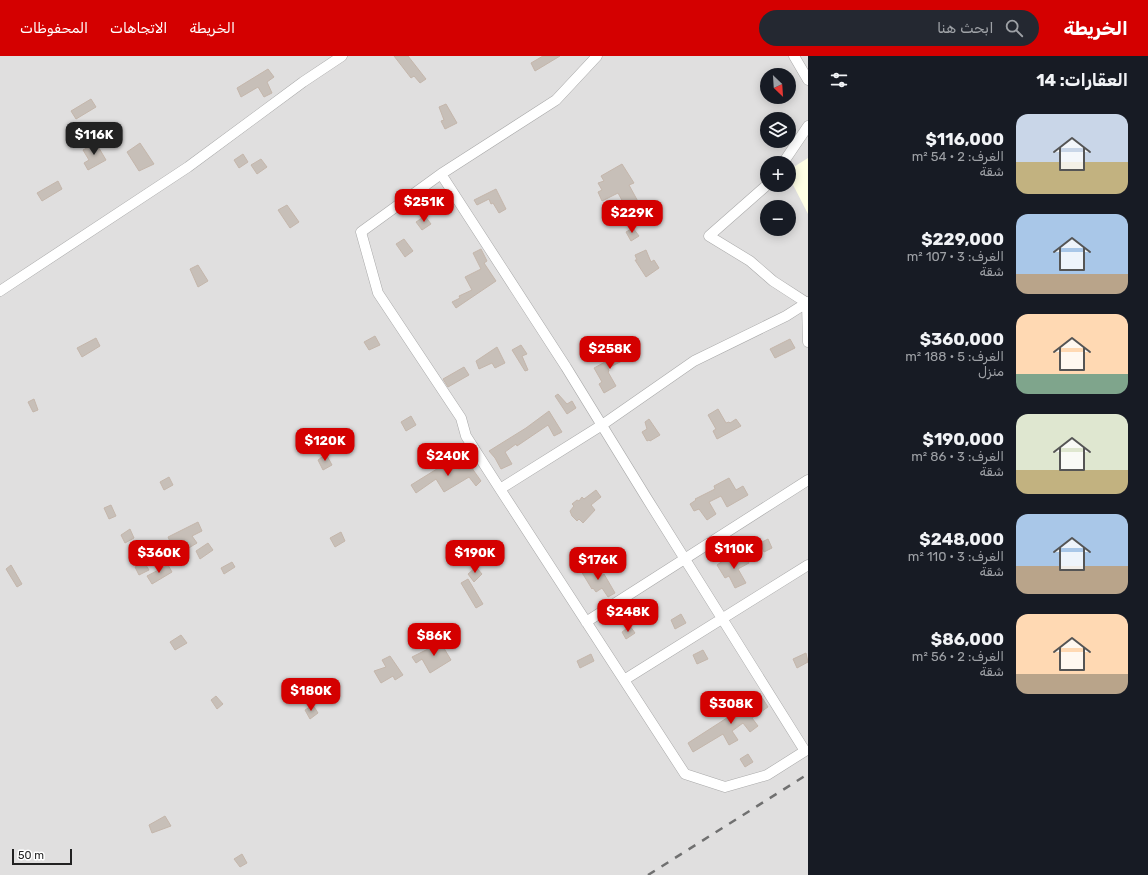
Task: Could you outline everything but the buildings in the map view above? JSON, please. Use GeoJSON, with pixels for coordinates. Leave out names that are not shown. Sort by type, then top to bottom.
{"type":"FeatureCollection","features":[{"type":"Feature","properties":{"kind":"street"},"geometry":{"type":"LineString","coordinates":[[0,291],[188,167],[303,82],[342,56]]}},
{"type":"Feature","properties":{"kind":"street"},"geometry":{"type":"LineString","coordinates":[[441,174],[602,425],[805,751],[767,775],[725,787],[685,774],[466,436],[461,418],[378,293],[361,232],[441,174],[556,100],[597,56]]}},
{"type":"Feature","properties":{"kind":"street"},"geometry":{"type":"LineString","coordinates":[[794,56],[808,80]]}},
{"type":"Feature","properties":{"kind":"street"},"geometry":{"type":"LineString","coordinates":[[788,156],[808,126]]}},
{"type":"Feature","properties":{"kind":"street"},"geometry":{"type":"LineString","coordinates":[[760,192],[709,236],[750,261],[773,281],[807,302]]}},
{"type":"Feature","properties":{"kind":"street"},"geometry":{"type":"LineString","coordinates":[[500,489],[602,425],[694,361],[786,316],[807,302]]}},
{"type":"Feature","properties":{"kind":"street"},"geometry":{"type":"LineString","coordinates":[[807,302],[808,342]]}},
{"type":"Feature","properties":{"kind":"street"},"geometry":{"type":"LineString","coordinates":[[586,622],[686,560],[808,480]]}},
{"type":"Feature","properties":{"kind":"street"},"geometry":{"type":"LineString","coordinates":[[624,680],[808,565]]}},
{"type":"Feature","properties":{"kind":"shaded area"},"geometry":{"type":"Polygon","coordinates":[[[0,56],[808,56],[808,875],[0,875],[0,56]]]}},
{"type":"Feature","properties":{"kind":"shaded area"},"geometry":{"type":"Polygon","coordinates":[[[808,158],[808,214],[796,191],[796,166],[808,158]]]}},
{"type":"Feature","properties":{"kind":"railway"},"geometry":{"type":"LineString","coordinates":[[648,875],[808,774]]}}]}
